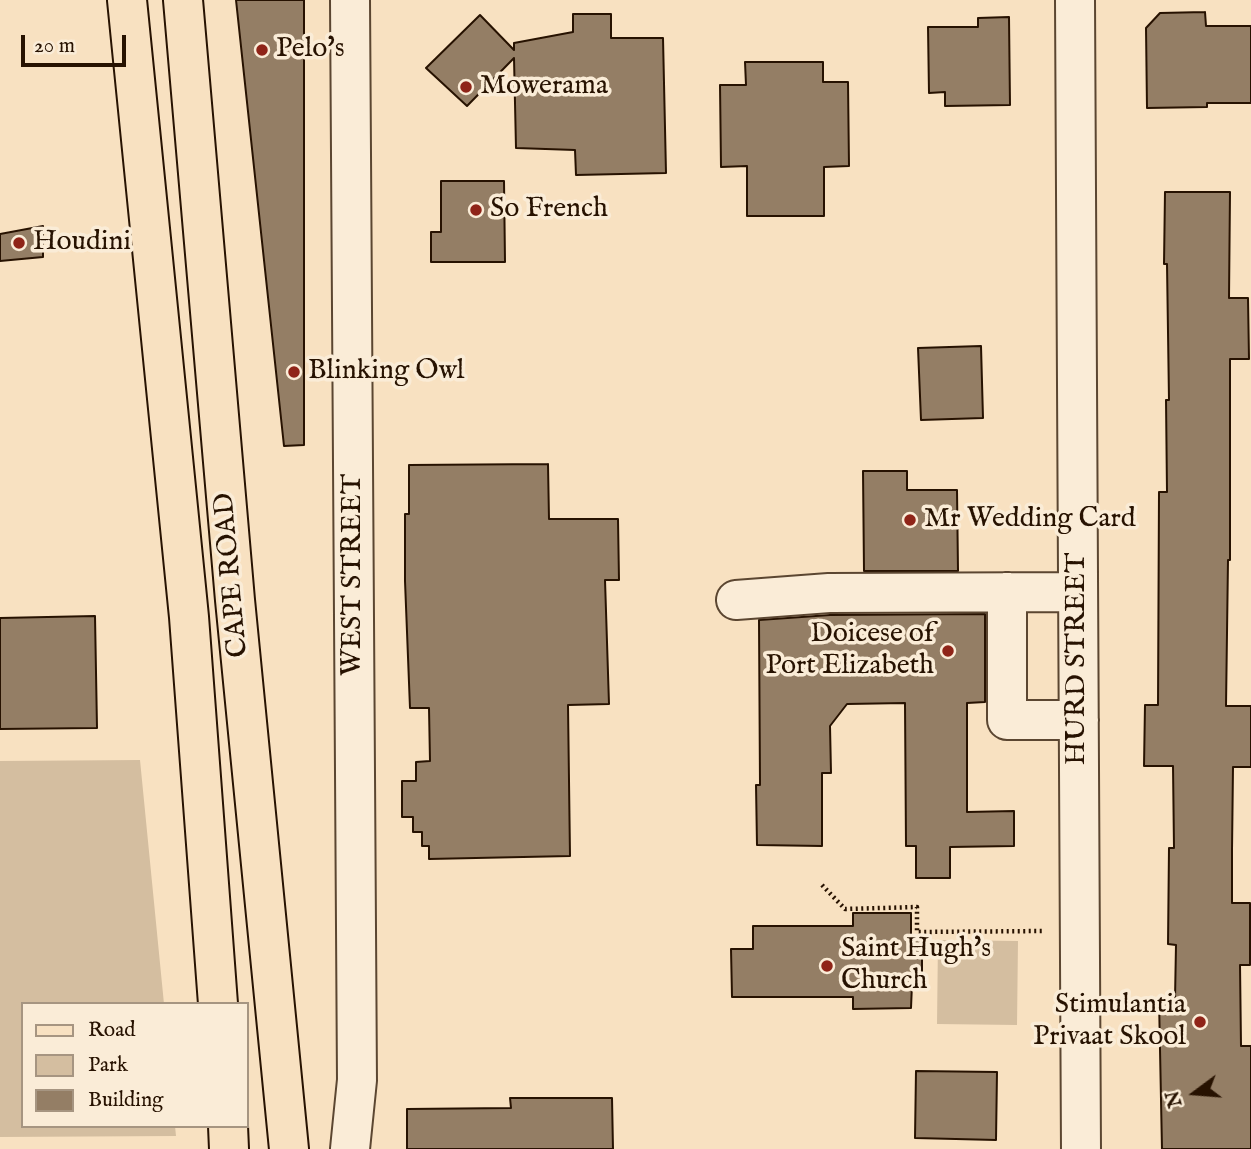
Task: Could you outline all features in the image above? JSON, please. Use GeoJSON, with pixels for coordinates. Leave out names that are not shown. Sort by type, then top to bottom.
{"type":"FeatureCollection","features":[{"type":"Feature","properties":{"kind":"main road","name":"CAPE ROAD"},"geometry":{"type":"LineString","coordinates":[[127,0],[189,617],[218,1002]]}},
{"type":"Feature","properties":{"kind":"main road","name":"CAPE ROAD"},"geometry":{"type":"LineString","coordinates":[[183,0],[236,613],[289,1149]]}},
{"type":"Feature","properties":{"kind":"main road"},"geometry":{"type":"LineString","coordinates":[[228,1128],[229,1149]]}},
{"type":"Feature","properties":{"kind":"street","name":"WEST STREET"},"geometry":{"type":"LineString","coordinates":[[350,0],[357,1080],[351,1149]]}},
{"type":"Feature","properties":{"kind":"street","name":"HURD STREET"},"geometry":{"type":"LineString","coordinates":[[1075,0],[1081,1149]]}},
{"type":"Feature","properties":{"kind":"street"},"geometry":{"type":"LineString","coordinates":[[1007,592],[1007,720],[1079,720]]}},
{"type":"Feature","properties":{"kind":"street"},"geometry":{"type":"LineString","coordinates":[[736,600],[829,593],[1077,592]]}},
{"type":"Feature","properties":{"kind":"path"},"geometry":{"type":"LineString","coordinates":[[822,885],[845,909],[917,907],[917,932],[1030,931]]}},
{"type":"Feature","properties":{"kind":"green space"},"geometry":{"type":"Polygon","coordinates":[[[140,760],[164,1002],[21,1002],[21,1128],[175,1128],[176,1136],[0,1137],[0,761],[140,760]]]}},
{"type":"Feature","properties":{"kind":"green space"},"geometry":{"type":"Polygon","coordinates":[[[938,940],[1018,941],[1017,1025],[937,1024],[938,940]]]}},
{"type":"Feature","properties":{"kind":"building"},"geometry":{"type":"Polygon","coordinates":[[[236,0],[304,0],[304,445],[284,446],[236,0]]]}},
{"type":"Feature","properties":{"kind":"building"},"geometry":{"type":"Polygon","coordinates":[[[1205,12],[1206,26],[1251,26],[1251,103],[1207,103],[1207,107],[1147,108],[1146,28],[1160,13],[1205,12]]]}},
{"type":"Feature","properties":{"kind":"building"},"geometry":{"type":"Polygon","coordinates":[[[573,14],[611,14],[611,38],[663,38],[666,173],[576,175],[575,150],[516,148],[514,58],[467,106],[426,68],[480,15],[514,50],[514,43],[573,32],[573,14]]]}},
{"type":"Feature","properties":{"kind":"building"},"geometry":{"type":"Polygon","coordinates":[[[1009,17],[1010,105],[945,106],[945,92],[929,93],[928,27],[978,27],[978,18],[1009,17]]]}},
{"type":"Feature","properties":{"kind":"building"},"geometry":{"type":"Polygon","coordinates":[[[745,62],[823,62],[823,82],[848,82],[849,166],[824,167],[824,216],[747,216],[747,166],[721,167],[720,85],[746,85],[745,62]]]}},
{"type":"Feature","properties":{"kind":"building"},"geometry":{"type":"Polygon","coordinates":[[[441,181],[504,181],[505,262],[431,262],[431,232],[441,232],[441,181]]]}},
{"type":"Feature","properties":{"kind":"building"},"geometry":{"type":"Polygon","coordinates":[[[1165,192],[1230,192],[1229,298],[1248,298],[1249,359],[1230,359],[1230,560],[1226,706],[1251,706],[1251,767],[1233,767],[1232,903],[1250,903],[1250,965],[1240,965],[1241,1046],[1251,1046],[1251,1149],[1162,1149],[1159,999],[1175,999],[1176,945],[1168,944],[1169,848],[1174,848],[1173,766],[1144,766],[1145,705],[1158,705],[1159,492],[1167,492],[1166,400],[1169,400],[1167,264],[1164,264],[1165,192]]]}},
{"type":"Feature","properties":{"kind":"building"},"geometry":{"type":"Polygon","coordinates":[[[43,226],[43,257],[0,261],[0,234],[43,226]]]}},
{"type":"Feature","properties":{"kind":"building"},"geometry":{"type":"Polygon","coordinates":[[[981,346],[983,418],[921,420],[918,348],[981,346]]]}},
{"type":"Feature","properties":{"kind":"building"},"geometry":{"type":"Polygon","coordinates":[[[548,464],[549,519],[618,519],[619,580],[605,580],[609,704],[568,705],[570,856],[429,859],[429,846],[422,846],[422,832],[413,832],[413,817],[402,817],[402,781],[416,781],[416,762],[430,761],[429,708],[410,708],[405,581],[405,514],[409,514],[409,465],[548,464]]]}},
{"type":"Feature","properties":{"kind":"building","name":"Mr Wedding Card"},"geometry":{"type":"Polygon","coordinates":[[[863,471],[907,471],[907,490],[957,490],[958,571],[864,571],[863,471]]]}},
{"type":"Feature","properties":{"kind":"building"},"geometry":{"type":"Polygon","coordinates":[[[985,614],[985,702],[967,703],[967,812],[1014,811],[1014,846],[950,847],[950,878],[916,878],[916,846],[906,846],[905,703],[847,704],[830,726],[831,773],[822,773],[822,846],[757,845],[756,785],[760,785],[759,620],[830,615],[985,614]]]}},
{"type":"Feature","properties":{"kind":"building"},"geometry":{"type":"Polygon","coordinates":[[[95,616],[97,728],[0,729],[0,618],[95,616]]]}},
{"type":"Feature","properties":{"kind":"building","name":"Saint Hugh's Church"},"geometry":{"type":"Polygon","coordinates":[[[853,913],[911,913],[911,938],[922,938],[922,984],[912,984],[911,1008],[853,1009],[853,997],[732,997],[731,949],[753,949],[753,926],[853,926],[853,913]]]}},
{"type":"Feature","properties":{"kind":"building"},"geometry":{"type":"Polygon","coordinates":[[[916,1071],[997,1072],[996,1140],[915,1138],[916,1071]]]}},
{"type":"Feature","properties":{"kind":"building"},"geometry":{"type":"Polygon","coordinates":[[[510,1098],[612,1098],[613,1149],[407,1149],[407,1109],[511,1108],[510,1098]]]}},
{"type":"Feature","properties":{"kind":"place","name":"Pelo's"},"geometry":{"type":"Point","coordinates":[262,50]}},
{"type":"Feature","properties":{"kind":"place","name":"Mowerama"},"geometry":{"type":"Point","coordinates":[466,87]}},
{"type":"Feature","properties":{"kind":"place","name":"So French"},"geometry":{"type":"Point","coordinates":[476,210]}},
{"type":"Feature","properties":{"kind":"place","name":"Houdini"},"geometry":{"type":"Point","coordinates":[19,243]}},
{"type":"Feature","properties":{"kind":"place","name":"Blinking Owl"},"geometry":{"type":"Point","coordinates":[294,372]}},
{"type":"Feature","properties":{"kind":"place","name":"Mr Wedding Card"},"geometry":{"type":"Point","coordinates":[910,520]}},
{"type":"Feature","properties":{"kind":"place","name":"Doicese of Port Elizabeth"},"geometry":{"type":"Point","coordinates":[948,651]}},
{"type":"Feature","properties":{"kind":"place","name":"Saint Hugh's Church"},"geometry":{"type":"Point","coordinates":[827,966]}},
{"type":"Feature","properties":{"kind":"place","name":"Stimulantia Privaat Skool"},"geometry":{"type":"Point","coordinates":[1200,1022]}}]}
